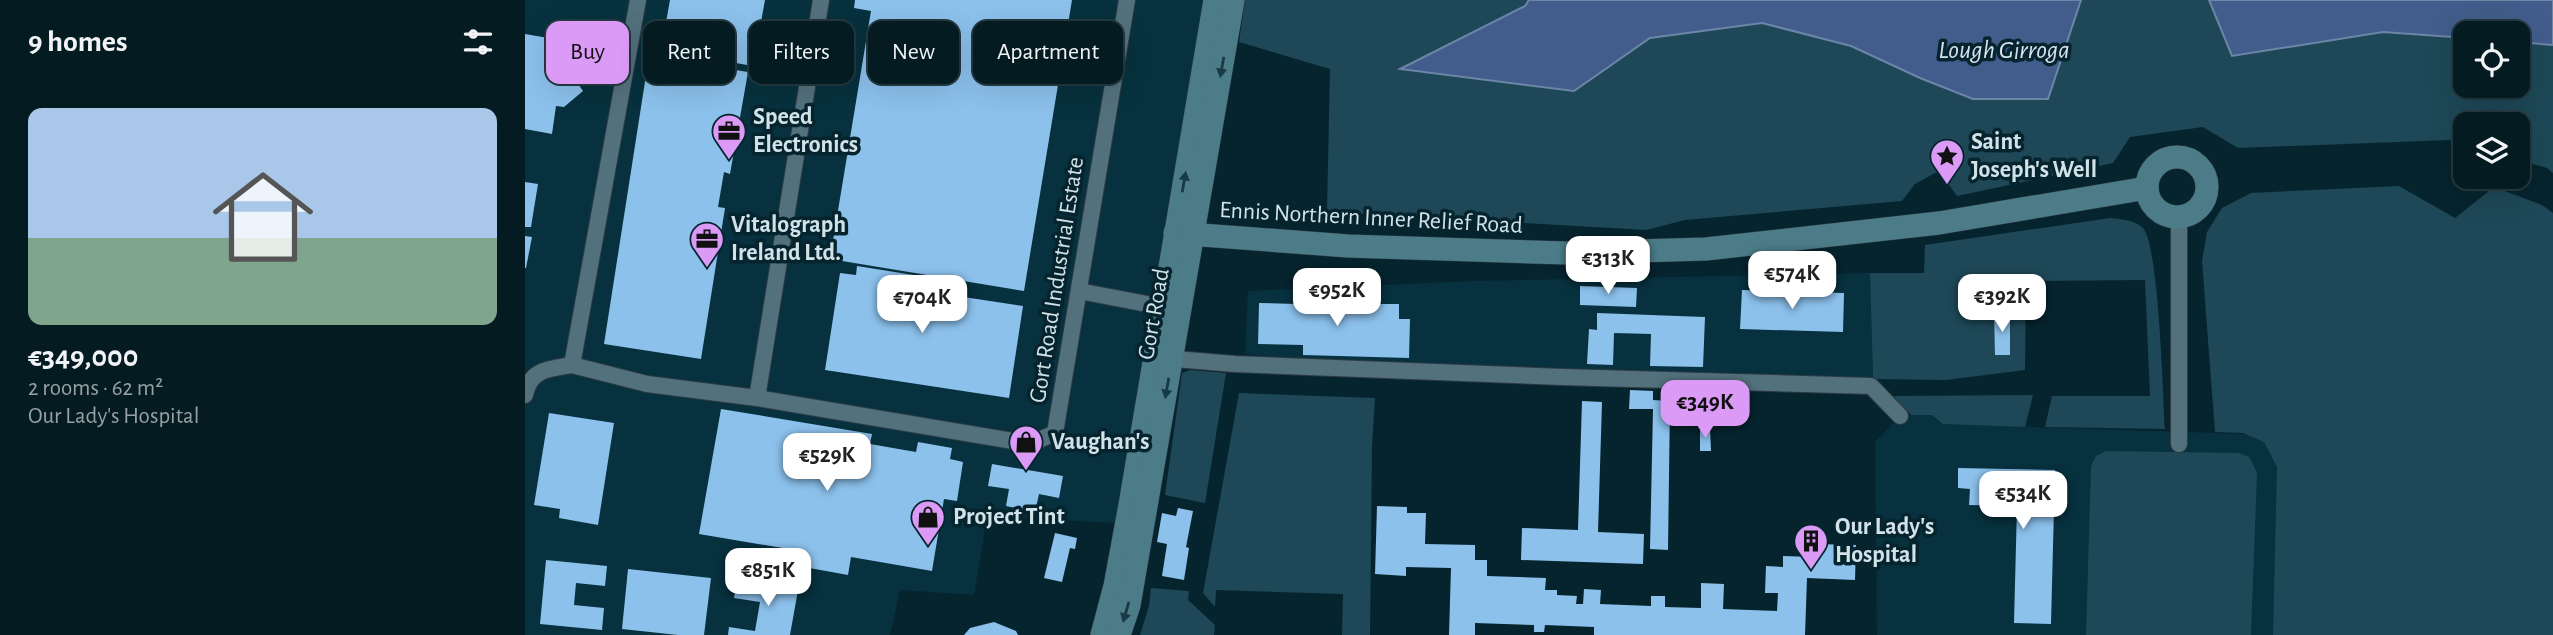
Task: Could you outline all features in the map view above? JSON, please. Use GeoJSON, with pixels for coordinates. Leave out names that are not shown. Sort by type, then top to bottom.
{"type":"FeatureCollection","features":[{"type":"Feature","properties":{"kind":"main road","name":"Gort Road"},"geometry":{"type":"LineString","coordinates":[[1119,635],[1129,605],[1163,358],[1158,332],[1172,309],[1167,283],[1185,234],[1215,0]]}},
{"type":"Feature","properties":{"kind":"main road","name":"Gort Road"},"geometry":{"type":"LineString","coordinates":[[1102,635],[1115,586],[1163,358],[1185,234],[1233,0]]}},
{"type":"Feature","properties":{"kind":"main road"},"geometry":{"type":"LineString","coordinates":[[2170,157],[2187,158],[2200,166],[2208,184],[2207,196],[2198,209],[2190,215],[2179,217],[2169,216],[2155,207],[2147,188],[2153,169],[2160,161],[2170,157]]}},
{"type":"Feature","properties":{"kind":"main road","name":"Ennis Northern Inner Relief Road"},"geometry":{"type":"LineString","coordinates":[[1185,234],[1348,246],[1566,253],[1706,249],[1939,223],[2147,188]]}},
{"type":"Feature","properties":{"kind":"street"},"geometry":{"type":"LineString","coordinates":[[572,365],[638,0]]}},
{"type":"Feature","properties":{"kind":"street"},"geometry":{"type":"LineString","coordinates":[[757,398],[821,0]]}},
{"type":"Feature","properties":{"kind":"street","name":"Gort Road Industrial Estate"},"geometry":{"type":"LineString","coordinates":[[525,396],[527,384],[541,370],[572,365],[647,384],[757,398],[1030,444],[1055,433],[1127,0]]}},
{"type":"Feature","properties":{"kind":"street"},"geometry":{"type":"LineString","coordinates":[[2179,217],[2179,444]]}},
{"type":"Feature","properties":{"kind":"street"},"geometry":{"type":"LineString","coordinates":[[1138,303],[1167,283]]}},
{"type":"Feature","properties":{"kind":"street"},"geometry":{"type":"LineString","coordinates":[[1080,291],[1172,309]]}},
{"type":"Feature","properties":{"kind":"street"},"geometry":{"type":"LineString","coordinates":[[1138,303],[1158,332]]}},
{"type":"Feature","properties":{"kind":"street"},"geometry":{"type":"LineString","coordinates":[[1163,358],[1235,364],[1871,386],[1900,416]]}},
{"type":"Feature","properties":{"kind":"shaded area"},"geometry":{"type":"Polygon","coordinates":[[[525,0],[1208,0],[1118,523],[987,517],[974,595],[900,590],[890,635],[525,635],[525,0]]]}},
{"type":"Feature","properties":{"kind":"shaded area"},"geometry":{"type":"Polygon","coordinates":[[[1245,0],[1529,0],[1525,6],[1402,69],[1574,91],[1650,38],[1762,23],[1851,46],[1920,78],[2048,99],[2081,0],[2209,0],[2233,56],[2383,32],[2453,37],[2453,98],[2530,98],[2530,43],[2553,45],[2553,173],[2547,168],[2530,163],[2530,112],[2453,112],[2453,141],[2238,148],[2203,127],[2130,137],[2113,163],[1957,196],[1939,171],[1915,184],[1902,201],[1685,220],[1646,230],[1327,212],[1330,69],[1239,42],[1245,0]]]}},
{"type":"Feature","properties":{"kind":"shaded area"},"geometry":{"type":"Polygon","coordinates":[[[2399,186],[2455,218],[2491,189],[2499,189],[2542,205],[2553,213],[2553,635],[2273,635],[2277,467],[2264,442],[2243,433],[2215,432],[2202,261],[2207,232],[2222,208],[2251,193],[2399,186]]]}},
{"type":"Feature","properties":{"kind":"shaded area"},"geometry":{"type":"Polygon","coordinates":[[[2110,218],[2139,225],[2148,238],[2156,289],[2165,429],[2045,427],[2052,396],[2150,396],[2145,280],[2026,281],[2025,370],[1946,380],[1873,379],[1870,273],[1924,273],[1925,245],[2110,218]]]}},
{"type":"Feature","properties":{"kind":"shaded area"},"geometry":{"type":"Polygon","coordinates":[[[1870,273],[1873,379],[1304,362],[1245,354],[1248,291],[1473,281],[1870,273]]]}},
{"type":"Feature","properties":{"kind":"shaded area"},"geometry":{"type":"Polygon","coordinates":[[[1190,370],[1226,373],[1205,503],[1165,495],[1182,373],[1190,370]]]}},
{"type":"Feature","properties":{"kind":"shaded area"},"geometry":{"type":"Polygon","coordinates":[[[1239,393],[1375,398],[1370,635],[1342,635],[1343,594],[1216,590],[1215,607],[1203,593],[1239,393]]]}},
{"type":"Feature","properties":{"kind":"shaded area"},"geometry":{"type":"Polygon","coordinates":[[[2033,395],[2025,427],[1943,424],[1932,415],[1911,415],[1893,396],[2033,395]]]}},
{"type":"Feature","properties":{"kind":"shaded area"},"geometry":{"type":"Polygon","coordinates":[[[1932,415],[1944,424],[2278,435],[2279,635],[1877,635],[1875,442],[1900,416],[1932,415]]]}},
{"type":"Feature","properties":{"kind":"shaded area"},"geometry":{"type":"Polygon","coordinates":[[[2106,451],[2239,453],[2249,457],[2257,472],[2251,635],[2086,635],[2091,466],[2096,456],[2106,451]]]}},
{"type":"Feature","properties":{"kind":"shaded area"},"geometry":{"type":"Polygon","coordinates":[[[1151,588],[1189,591],[1188,600],[1215,625],[1214,635],[1140,635],[1149,606],[1151,588]]]}},
{"type":"Feature","properties":{"kind":"water","name":"Lough Girroga"},"geometry":{"type":"Polygon","coordinates":[[[1529,0],[2081,0],[2048,99],[1973,99],[1851,46],[1762,23],[1650,38],[1574,91],[1400,69],[1525,6],[1529,0]]]}},
{"type":"Feature","properties":{"kind":"water"},"geometry":{"type":"Polygon","coordinates":[[[2209,0],[2553,0],[2553,45],[2530,43],[2530,21],[2453,21],[2453,37],[2383,32],[2232,56],[2209,0]]]}},
{"type":"Feature","properties":{"kind":"building"},"geometry":{"type":"Polygon","coordinates":[[[670,0],[765,0],[761,21],[749,21],[749,65],[735,63],[735,21],[666,21],[670,0]]]}},
{"type":"Feature","properties":{"kind":"building"},"geometry":{"type":"Polygon","coordinates":[[[855,0],[1072,0],[1069,21],[973,21],[973,84],[1058,84],[1024,291],[830,259],[868,29],[868,84],[959,84],[959,21],[869,21],[871,11],[854,8],[855,0]]]}},
{"type":"Feature","properties":{"kind":"building"},"geometry":{"type":"Polygon","coordinates":[[[525,34],[546,38],[546,84],[578,84],[583,91],[564,107],[556,106],[552,134],[525,129],[525,34]]]}},
{"type":"Feature","properties":{"kind":"building"},"geometry":{"type":"Polygon","coordinates":[[[735,70],[748,72],[730,174],[724,172],[718,207],[725,208],[701,359],[604,344],[645,84],[735,84],[735,70]]]}},
{"type":"Feature","properties":{"kind":"building"},"geometry":{"type":"Polygon","coordinates":[[[525,182],[538,184],[531,227],[525,227],[525,182]]]}},
{"type":"Feature","properties":{"kind":"building"},"geometry":{"type":"Polygon","coordinates":[[[525,236],[532,237],[526,268],[525,268],[525,236]]]}},
{"type":"Feature","properties":{"kind":"building"},"geometry":{"type":"Polygon","coordinates":[[[857,266],[926,277],[924,291],[1023,306],[1009,398],[825,370],[840,273],[856,275],[857,266]]]}},
{"type":"Feature","properties":{"kind":"building"},"geometry":{"type":"Polygon","coordinates":[[[1580,286],[1637,288],[1636,307],[1580,305],[1580,286]]]}},
{"type":"Feature","properties":{"kind":"building"},"geometry":{"type":"Polygon","coordinates":[[[1742,290],[1844,293],[1843,332],[1740,329],[1742,290]]]}},
{"type":"Feature","properties":{"kind":"building"},"geometry":{"type":"Polygon","coordinates":[[[1333,299],[1380,300],[1380,304],[1399,304],[1399,319],[1410,319],[1409,358],[1303,355],[1303,345],[1258,344],[1259,303],[1333,305],[1333,299]]]}},
{"type":"Feature","properties":{"kind":"building"},"geometry":{"type":"Polygon","coordinates":[[[1597,313],[1705,317],[1703,367],[1650,366],[1651,334],[1614,333],[1613,365],[1587,364],[1589,329],[1597,330],[1597,313]]]}},
{"type":"Feature","properties":{"kind":"building"},"geometry":{"type":"Polygon","coordinates":[[[1994,313],[2010,313],[2010,355],[1995,355],[1994,313]]]}},
{"type":"Feature","properties":{"kind":"building"},"geometry":{"type":"Polygon","coordinates":[[[1630,390],[1653,391],[1653,400],[1670,401],[1668,550],[1650,549],[1653,409],[1629,409],[1630,390]]]}},
{"type":"Feature","properties":{"kind":"building"},"geometry":{"type":"Polygon","coordinates":[[[1582,401],[1602,402],[1598,532],[1644,534],[1643,564],[1521,560],[1522,528],[1578,530],[1582,401]]]}},
{"type":"Feature","properties":{"kind":"building"},"geometry":{"type":"Polygon","coordinates":[[[721,409],[872,434],[870,444],[916,452],[918,442],[952,448],[950,459],[963,462],[957,501],[944,499],[932,571],[851,557],[848,575],[804,567],[806,552],[699,534],[721,409]]]}},
{"type":"Feature","properties":{"kind":"building"},"geometry":{"type":"Polygon","coordinates":[[[549,413],[614,423],[598,525],[559,518],[560,509],[534,505],[549,413]]]}},
{"type":"Feature","properties":{"kind":"building"},"geometry":{"type":"Polygon","coordinates":[[[1700,428],[1710,428],[1711,451],[1700,451],[1700,428]]]}},
{"type":"Feature","properties":{"kind":"building"},"geometry":{"type":"Polygon","coordinates":[[[992,464],[1063,476],[1059,498],[1039,494],[1035,512],[1006,506],[1009,489],[988,486],[992,464]]]}},
{"type":"Feature","properties":{"kind":"building"},"geometry":{"type":"Polygon","coordinates":[[[1958,468],[2055,470],[2051,624],[2014,623],[2017,506],[1969,505],[1970,489],[1958,488],[1958,468]]]}},
{"type":"Feature","properties":{"kind":"building","name":"Our Lady's Hospital"},"geometry":{"type":"Polygon","coordinates":[[[1377,506],[1407,507],[1407,513],[1426,513],[1425,544],[1475,545],[1475,560],[1487,560],[1487,576],[1546,578],[1545,590],[1557,590],[1557,595],[1577,596],[1576,604],[1583,604],[1584,589],[1601,590],[1600,604],[1651,606],[1651,596],[1665,596],[1665,607],[1701,608],[1701,583],[1724,584],[1723,609],[1777,611],[1778,593],[1765,593],[1766,566],[1783,567],[1783,556],[1814,557],[1814,544],[1856,545],[1855,580],[1807,578],[1805,635],[1594,635],[1594,627],[1545,625],[1544,632],[1534,632],[1534,625],[1475,623],[1475,635],[1449,635],[1451,568],[1406,567],[1406,576],[1375,574],[1377,506]]]}},
{"type":"Feature","properties":{"kind":"building"},"geometry":{"type":"Polygon","coordinates":[[[1178,508],[1193,511],[1186,547],[1189,548],[1184,580],[1162,576],[1167,544],[1157,542],[1162,513],[1176,516],[1178,508]]]}},
{"type":"Feature","properties":{"kind":"building"},"geometry":{"type":"Polygon","coordinates":[[[1055,533],[1077,538],[1075,549],[1070,548],[1062,582],[1044,578],[1055,533]]]}},
{"type":"Feature","properties":{"kind":"building"},"geometry":{"type":"Polygon","coordinates":[[[546,560],[607,566],[605,586],[576,583],[574,605],[604,608],[602,630],[540,624],[546,560]]]}},
{"type":"Feature","properties":{"kind":"building"},"geometry":{"type":"Polygon","coordinates":[[[628,569],[711,578],[704,635],[622,629],[628,569]]]}},
{"type":"Feature","properties":{"kind":"building"},"geometry":{"type":"Polygon","coordinates":[[[737,580],[798,590],[790,635],[728,635],[729,627],[755,631],[760,602],[734,598],[737,580]]]}},
{"type":"Feature","properties":{"kind":"building"},"geometry":{"type":"Polygon","coordinates":[[[994,622],[1016,631],[1018,635],[964,635],[970,628],[994,622]]]}},
{"type":"Feature","properties":{"kind":"place","name":"Speed Electronics"},"geometry":{"type":"Point","coordinates":[729,161]}},
{"type":"Feature","properties":{"kind":"place","name":"Saint Joseph's Well"},"geometry":{"type":"Point","coordinates":[1947,186]}},
{"type":"Feature","properties":{"kind":"place","name":"Vitalograph Ireland Ltd."},"geometry":{"type":"Point","coordinates":[707,269]}},
{"type":"Feature","properties":{"kind":"place","name":"Vaughan's"},"geometry":{"type":"Point","coordinates":[1026,472]}},
{"type":"Feature","properties":{"kind":"place","name":"Project Tint"},"geometry":{"type":"Point","coordinates":[928,547]}},
{"type":"Feature","properties":{"kind":"place","name":"Our Lady's Hospital"},"geometry":{"type":"Point","coordinates":[1811,571]}}]}
